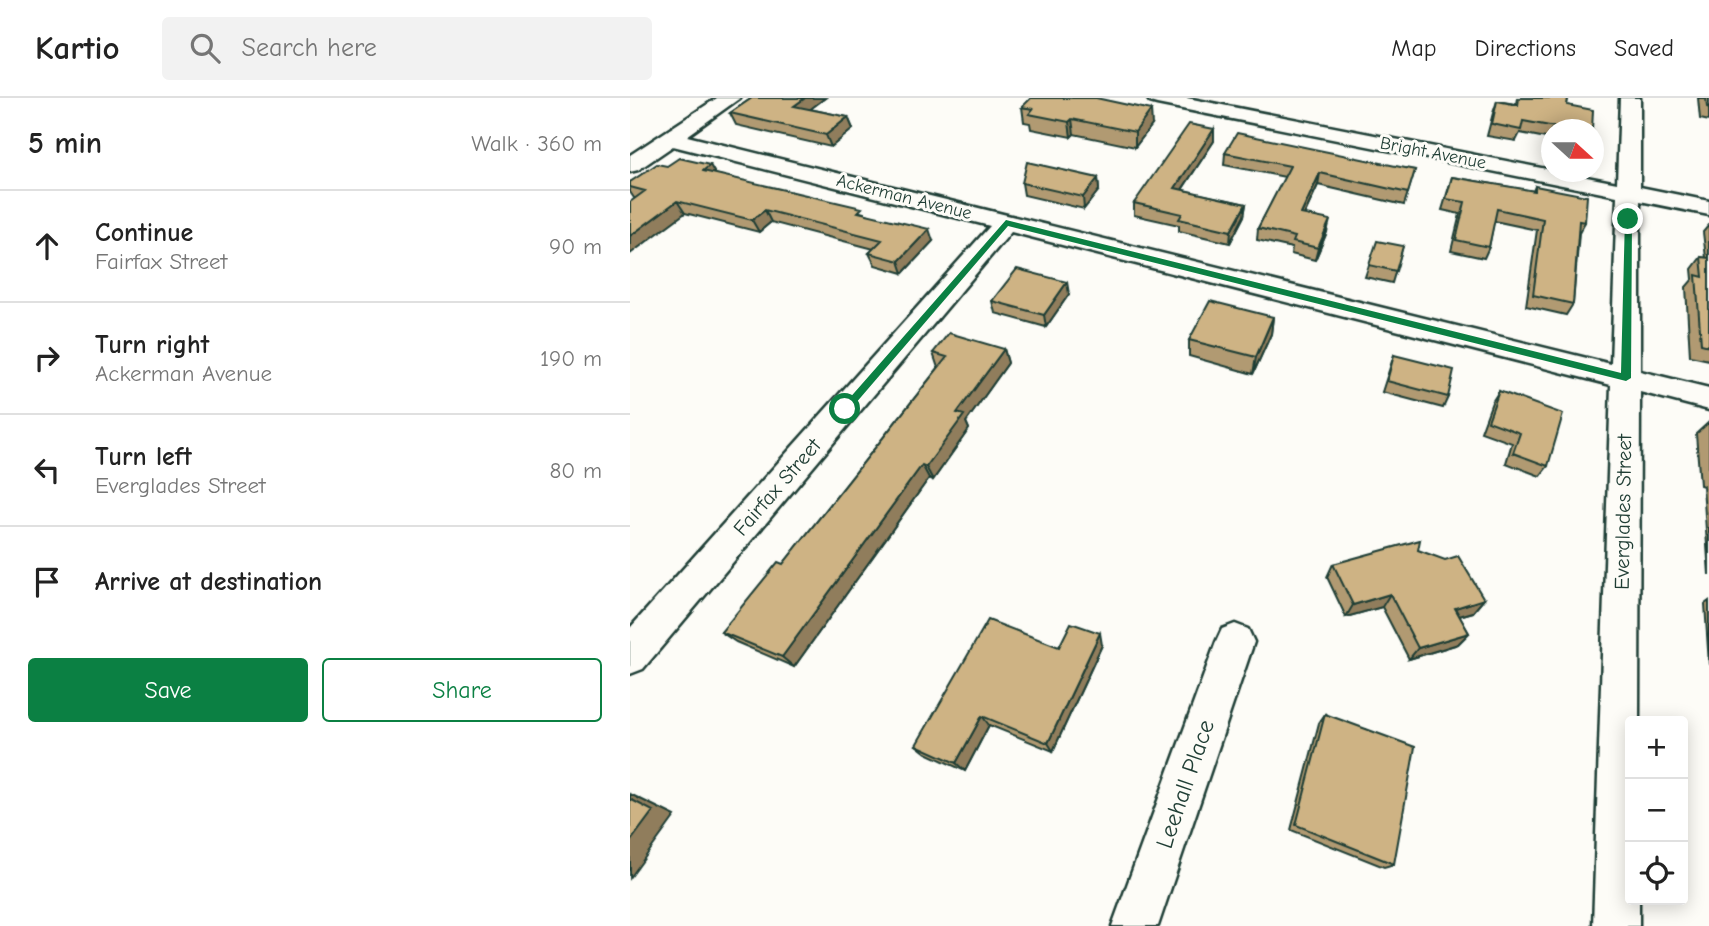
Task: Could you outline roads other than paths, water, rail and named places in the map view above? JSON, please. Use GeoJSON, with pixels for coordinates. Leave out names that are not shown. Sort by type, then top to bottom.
{"type":"FeatureCollection","features":[{"type":"Feature","properties":{"kind":"street"},"geometry":{"type":"LineString","coordinates":[[630,165],[730,98]]}},
{"type":"Feature","properties":{"kind":"street","name":"Bright Avenue"},"geometry":{"type":"LineString","coordinates":[[1157,98],[1285,116],[1709,208]]}},
{"type":"Feature","properties":{"kind":"street","name":"Everglades Street"},"geometry":{"type":"LineString","coordinates":[[1616,926],[1630,98]]}},
{"type":"Feature","properties":{"kind":"street","name":"Ackerman Avenue"},"geometry":{"type":"LineString","coordinates":[[669,138],[1709,398]]}},
{"type":"Feature","properties":{"kind":"street","name":"Fairfax Street"},"geometry":{"type":"LineString","coordinates":[[630,656],[1006,223]]}},
{"type":"Feature","properties":{"kind":"street","name":"Leehall Place"},"geometry":{"type":"LineString","coordinates":[[1135,926],[1235,642]]}}]}
